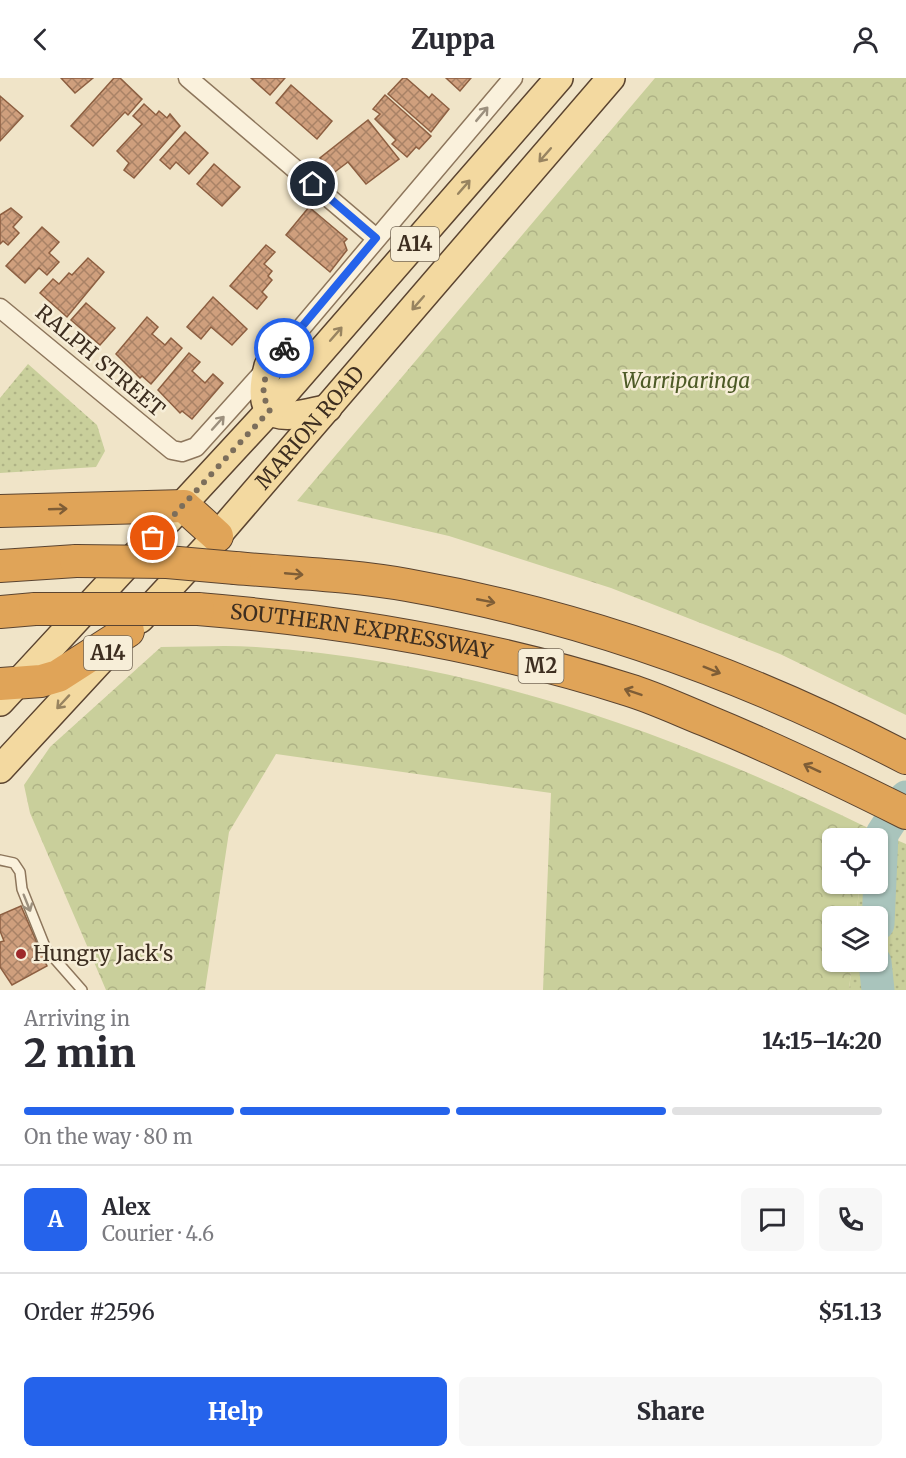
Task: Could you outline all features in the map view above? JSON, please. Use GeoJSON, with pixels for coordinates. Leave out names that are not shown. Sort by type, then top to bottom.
{"type":"FeatureCollection","features":[{"type":"Feature","properties":{"kind":"highway"},"geometry":{"type":"LineString","coordinates":[[0,511],[184,506],[217,536]]}},
{"type":"Feature","properties":{"kind":"highway","name":"M2"},"geometry":{"type":"LineString","coordinates":[[0,566],[76,561],[167,562],[404,584],[518,607],[627,639],[686,660],[834,721],[898,754]]}},
{"type":"Feature","properties":{"kind":"highway","name":"SOUTHERN EXPRESSWAY"},"geometry":{"type":"LineString","coordinates":[[0,612],[35,609],[198,609],[279,616],[405,634],[487,651],[630,690],[758,742],[906,813]]}},
{"type":"Feature","properties":{"kind":"highway"},"geometry":{"type":"LineString","coordinates":[[6,689],[58,676],[128,631]]}},
{"type":"Feature","properties":{"kind":"main road","name":"MARION ROAD"},"geometry":{"type":"LineString","coordinates":[[6,689],[184,506],[559,78]]}},
{"type":"Feature","properties":{"kind":"main road"},"geometry":{"type":"LineString","coordinates":[[578,78],[583,111]]}},
{"type":"Feature","properties":{"kind":"main road","name":"MARION ROAD"},"geometry":{"type":"LineString","coordinates":[[0,769],[217,536],[611,78]]}},
{"type":"Feature","properties":{"kind":"main road"},"geometry":{"type":"LineString","coordinates":[[268,366],[263,391],[270,410],[288,417],[328,408]]}},
{"type":"Feature","properties":{"kind":"street"},"geometry":{"type":"LineString","coordinates":[[188,78],[376,238]]}},
{"type":"Feature","properties":{"kind":"street"},"geometry":{"type":"LineString","coordinates":[[268,366],[513,78]]}},
{"type":"Feature","properties":{"kind":"street","name":"RALPH STREET"},"geometry":{"type":"LineString","coordinates":[[0,308],[172,450],[182,452],[196,447],[268,366]]}},
{"type":"Feature","properties":{"kind":"lane"},"geometry":{"type":"LineString","coordinates":[[0,860],[14,863],[20,872],[21,889],[46,949],[82,990]]}},
{"type":"Feature","properties":{"kind":"green space","name":"Warriparinga"},"geometry":{"type":"Polygon","coordinates":[[[655,78],[906,78],[906,715],[780,654],[611,588],[449,536],[297,501],[655,78]]]}},
{"type":"Feature","properties":{"kind":"green space"},"geometry":{"type":"Polygon","coordinates":[[[28,364],[97,425],[105,451],[96,467],[0,473],[0,398],[28,364]]]}},
{"type":"Feature","properties":{"kind":"green space"},"geometry":{"type":"Polygon","coordinates":[[[244,646],[336,655],[415,668],[493,685],[570,707],[645,732],[720,761],[866,827],[822,828],[822,894],[859,894],[857,906],[822,906],[822,972],[851,972],[849,990],[543,990],[551,793],[276,754],[229,832],[205,990],[106,990],[30,813],[24,785],[50,747],[161,647],[244,646]]]}},
{"type":"Feature","properties":{"kind":"green space"},"geometry":{"type":"Polygon","coordinates":[[[888,836],[906,844],[906,990],[849,990],[851,972],[888,972],[888,906],[857,906],[859,894],[888,894],[888,836]]]}},
{"type":"Feature","properties":{"kind":"building"},"geometry":{"type":"Polygon","coordinates":[[[61,78],[93,78],[75,93],[61,78]]]}},
{"type":"Feature","properties":{"kind":"building"},"geometry":{"type":"Polygon","coordinates":[[[114,78],[120,78],[142,99],[128,115],[125,112],[93,146],[71,126],[114,78]]]}},
{"type":"Feature","properties":{"kind":"building"},"geometry":{"type":"Polygon","coordinates":[[[251,78],[285,78],[270,95],[251,78]]]}},
{"type":"Feature","properties":{"kind":"building"},"geometry":{"type":"Polygon","coordinates":[[[403,78],[406,78],[429,98],[432,94],[449,109],[431,132],[388,94],[403,78]]]}},
{"type":"Feature","properties":{"kind":"building"},"geometry":{"type":"Polygon","coordinates":[[[446,78],[471,78],[460,91],[446,78]]]}},
{"type":"Feature","properties":{"kind":"building"},"geometry":{"type":"Polygon","coordinates":[[[291,85],[332,121],[317,139],[276,103],[291,85]]]}},
{"type":"Feature","properties":{"kind":"building"},"geometry":{"type":"Polygon","coordinates":[[[385,95],[431,136],[419,149],[416,147],[407,157],[392,144],[396,140],[375,119],[380,114],[373,109],[385,95]]]}},
{"type":"Feature","properties":{"kind":"building"},"geometry":{"type":"Polygon","coordinates":[[[0,96],[23,116],[0,141],[0,96]]]}},
{"type":"Feature","properties":{"kind":"building"},"geometry":{"type":"Polygon","coordinates":[[[144,104],[156,115],[159,111],[167,118],[170,114],[180,126],[134,178],[124,170],[129,163],[117,151],[142,124],[133,116],[144,104]]]}},
{"type":"Feature","properties":{"kind":"building"},"geometry":{"type":"Polygon","coordinates":[[[368,120],[399,159],[366,184],[348,162],[332,174],[320,158],[368,120]]]}},
{"type":"Feature","properties":{"kind":"building"},"geometry":{"type":"Polygon","coordinates":[[[185,132],[208,153],[189,174],[176,162],[170,169],[160,160],[185,132]]]}},
{"type":"Feature","properties":{"kind":"building"},"geometry":{"type":"Polygon","coordinates":[[[214,164],[240,187],[222,206],[197,184],[214,164]]]}},
{"type":"Feature","properties":{"kind":"building"},"geometry":{"type":"Polygon","coordinates":[[[309,207],[347,239],[344,242],[347,250],[330,272],[286,235],[309,207]]]}},
{"type":"Feature","properties":{"kind":"building"},"geometry":{"type":"Polygon","coordinates":[[[11,208],[22,217],[13,227],[19,233],[8,245],[3,241],[0,244],[0,215],[11,208]]]}},
{"type":"Feature","properties":{"kind":"building"},"geometry":{"type":"Polygon","coordinates":[[[42,227],[59,242],[49,253],[59,262],[47,275],[39,268],[25,283],[6,266],[42,227]]]}},
{"type":"Feature","properties":{"kind":"building"},"geometry":{"type":"Polygon","coordinates":[[[266,245],[275,252],[264,264],[272,271],[268,276],[272,280],[262,292],[267,297],[257,309],[230,286],[266,245]]]}},
{"type":"Feature","properties":{"kind":"building"},"geometry":{"type":"Polygon","coordinates":[[[88,258],[104,272],[67,317],[40,293],[53,279],[59,284],[69,273],[72,275],[88,258]]]}},
{"type":"Feature","properties":{"kind":"building"},"geometry":{"type":"Polygon","coordinates":[[[213,297],[247,329],[232,345],[211,327],[201,339],[187,327],[213,297]]]}},
{"type":"Feature","properties":{"kind":"building"},"geometry":{"type":"Polygon","coordinates":[[[86,303],[115,328],[100,345],[71,320],[86,303]]]}},
{"type":"Feature","properties":{"kind":"building"},"geometry":{"type":"Polygon","coordinates":[[[147,317],[158,327],[152,334],[165,345],[171,338],[182,348],[151,384],[142,376],[140,378],[116,354],[147,317]]]}},
{"type":"Feature","properties":{"kind":"building"},"geometry":{"type":"Polygon","coordinates":[[[189,353],[200,362],[192,371],[205,383],[213,374],[223,383],[192,419],[182,411],[180,413],[158,390],[189,353]]]}},
{"type":"Feature","properties":{"kind":"building","name":"Hungry Jack's"},"geometry":{"type":"Polygon","coordinates":[[[21,906],[47,966],[12,985],[0,967],[0,942],[4,941],[0,931],[0,915],[21,906]]]}},
{"type":"Feature","properties":{"kind":"waterway"},"geometry":{"type":"LineString","coordinates":[[879,906],[882,834],[906,797]]}},
{"type":"Feature","properties":{"kind":"waterway"},"geometry":{"type":"LineString","coordinates":[[876,972],[878,990]]}},
{"type":"Feature","properties":{"kind":"way so far"},"geometry":{"type":"LineString","coordinates":[[153,538],[270,410],[264,396],[264,383],[268,366],[284,348]]}},
{"type":"Feature","properties":{"kind":"place","name":"Hungry Jack's"},"geometry":{"type":"Point","coordinates":[21,954]}},
{"type":"Feature","properties":{"kind":"route"},"geometry":{"type":"LineString","coordinates":[[284,348],[376,238],[313,184]]}}]}
